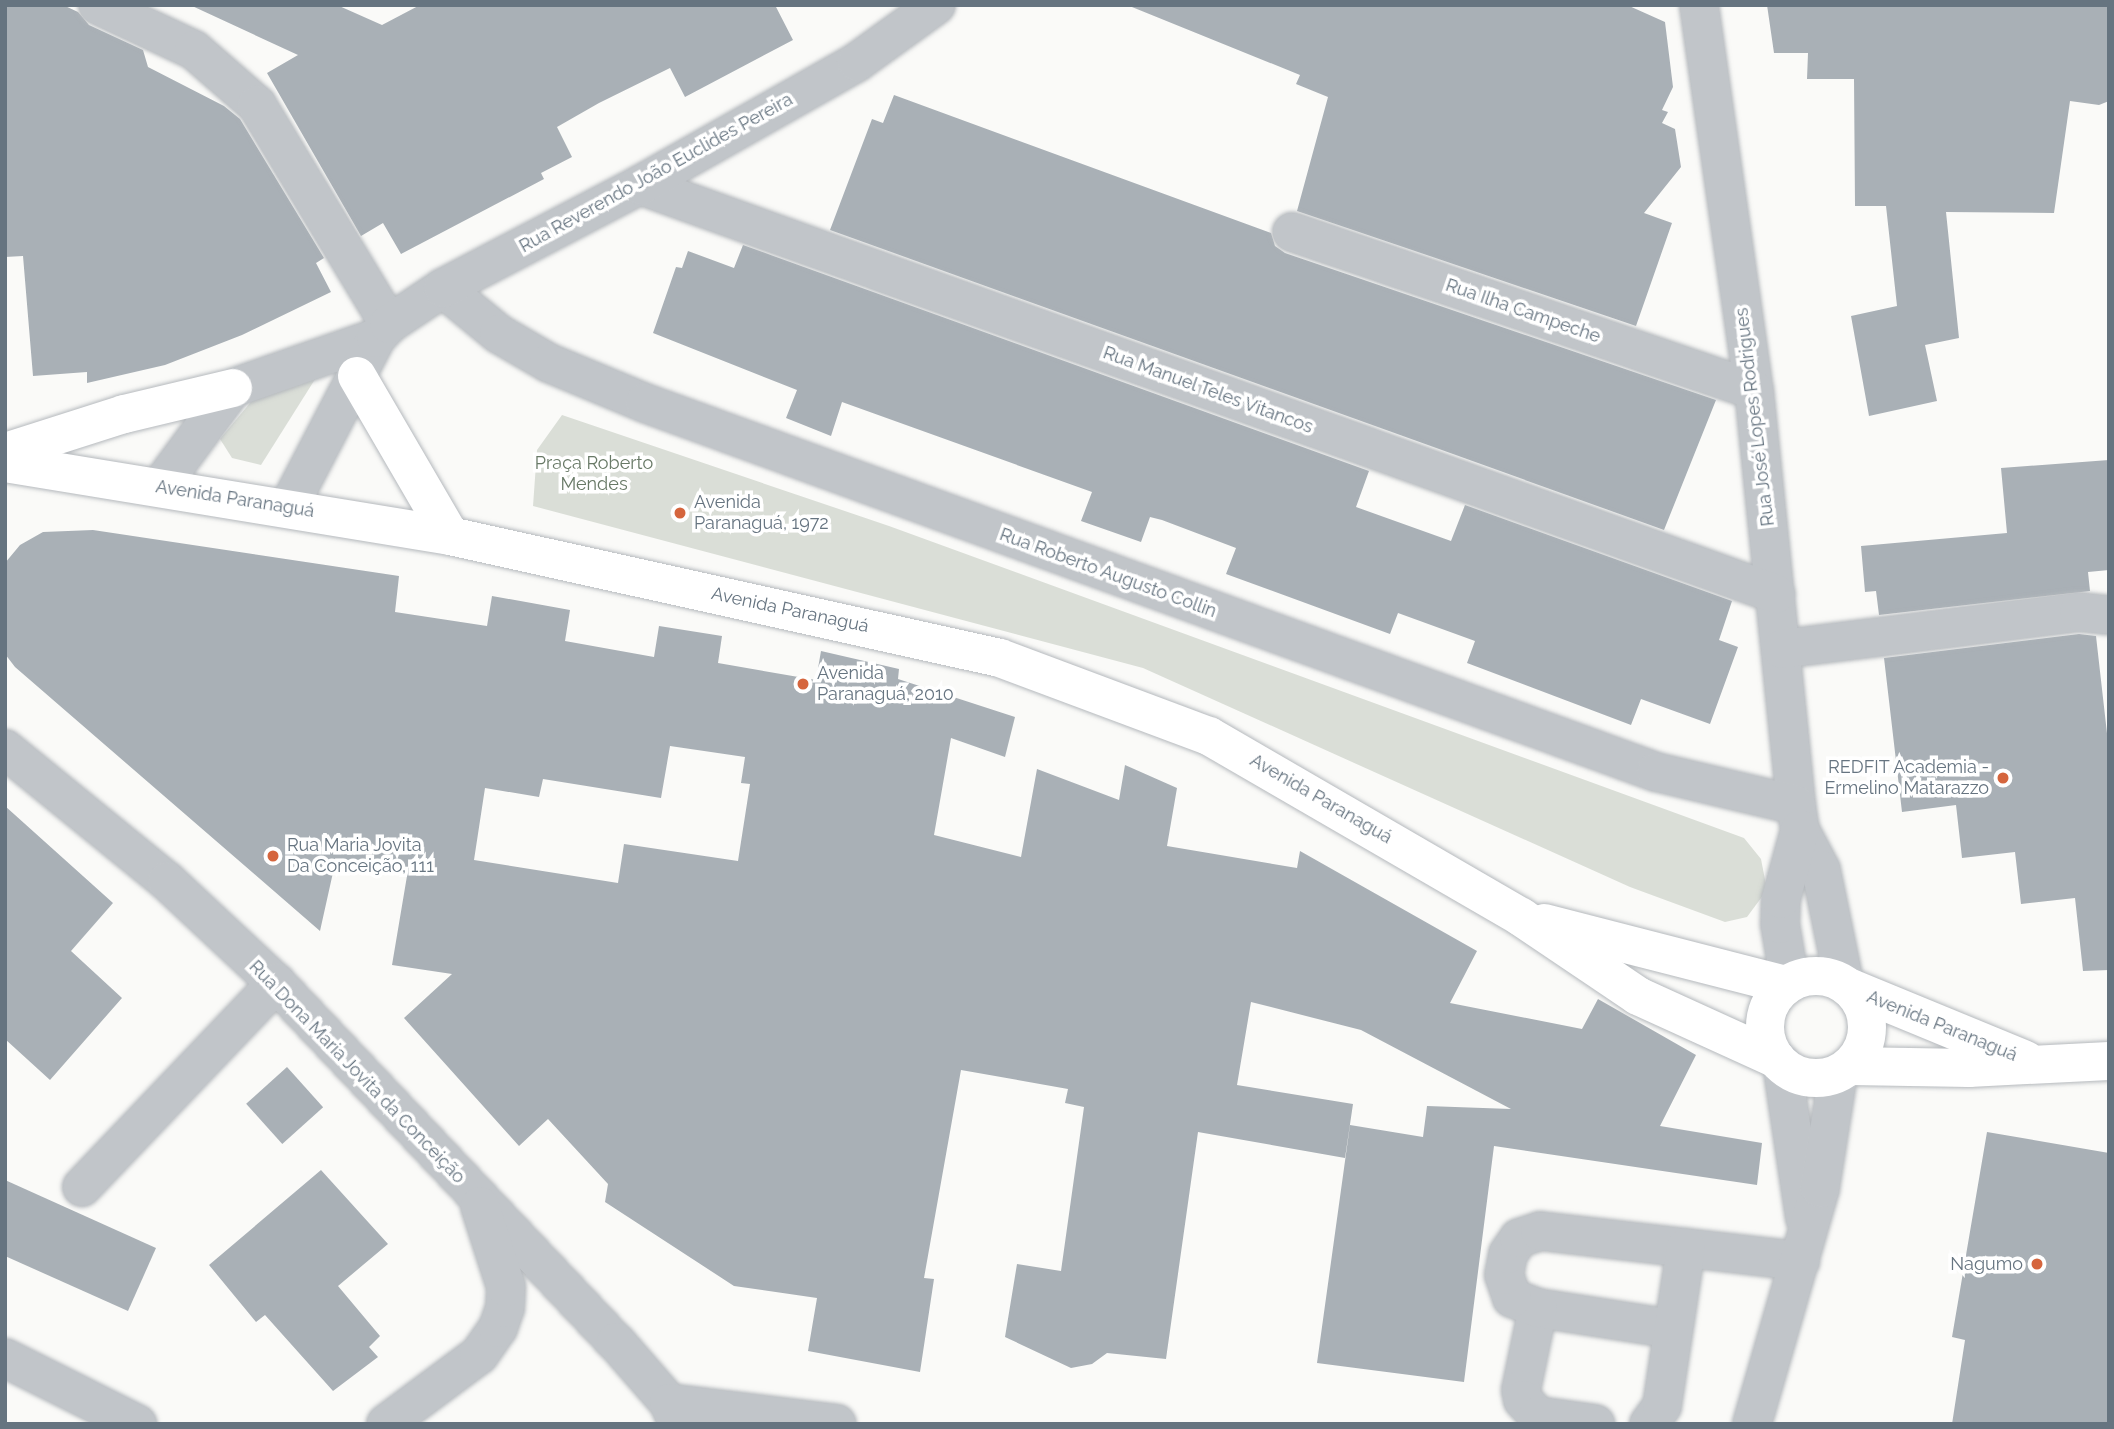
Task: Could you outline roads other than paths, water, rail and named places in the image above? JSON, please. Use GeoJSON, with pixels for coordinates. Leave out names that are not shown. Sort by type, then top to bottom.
{"type":"FeatureCollection","features":[{"type":"Feature","properties":{"kind":"main road"},"geometry":{"type":"LineString","coordinates":[[357,376],[450,536]]}},
{"type":"Feature","properties":{"kind":"main road"},"geometry":{"type":"LineString","coordinates":[[5,453],[124,414],[233,388]]}},
{"type":"Feature","properties":{"kind":"main road","name":"Avenida Paranaguá"},"geometry":{"type":"LineString","coordinates":[[5,463],[450,536],[1000,658],[1126,701],[1209,736],[1521,917],[1638,996],[1779,1062]]}},
{"type":"Feature","properties":{"kind":"main road","name":"Avenida Paranaguá"},"geometry":{"type":"LineString","coordinates":[[1521,917],[1788,984]]}},
{"type":"Feature","properties":{"kind":"main road"},"geometry":{"type":"LineString","coordinates":[[1819,975],[1847,985],[1861,1002],[1867,1027],[1861,1052],[1844,1070],[1803,1077],[1779,1062],[1768,1045],[1766,1020],[1775,997],[1788,984],[1819,975]]}},
{"type":"Feature","properties":{"kind":"main road","name":"Avenida Paranaguá"},"geometry":{"type":"LineString","coordinates":[[1847,985],[2034,1064]]}},
{"type":"Feature","properties":{"kind":"main road","name":"Avenida Paranaguá"},"geometry":{"type":"LineString","coordinates":[[1844,1070],[2109,1061]]}},
{"type":"Feature","properties":{"kind":"street"},"geometry":{"type":"LineString","coordinates":[[97,5],[194,50],[257,105],[382,331]]}},
{"type":"Feature","properties":{"kind":"street","name":"Rua Reverendo João Euclides Pereira"},"geometry":{"type":"LineString","coordinates":[[233,388],[382,331],[443,288],[640,185],[857,62],[936,5]]}},
{"type":"Feature","properties":{"kind":"street","name":"Rua José Lopes Rodrigues"},"geometry":{"type":"LineString","coordinates":[[1699,5],[1754,390],[1798,817],[1781,899],[1780,925],[1788,984]]}},
{"type":"Feature","properties":{"kind":"street","name":"Rua Manuel Teles Vitancos"},"geometry":{"type":"LineString","coordinates":[[640,185],[1776,594]]}},
{"type":"Feature","properties":{"kind":"street","name":"Rua Ilha Campeche"},"geometry":{"type":"LineString","coordinates":[[1292,232],[1754,390]]}},
{"type":"Feature","properties":{"kind":"street","name":"Rua Roberto Augusto Collin"},"geometry":{"type":"LineString","coordinates":[[443,288],[499,334],[549,363],[645,403],[1656,772],[1798,817]]}},
{"type":"Feature","properties":{"kind":"street","name":"Rua Reverendo João Euclides Pereira"},"geometry":{"type":"LineString","coordinates":[[288,508],[382,331]]}},
{"type":"Feature","properties":{"kind":"street"},"geometry":{"type":"LineString","coordinates":[[159,488],[233,388]]}},
{"type":"Feature","properties":{"kind":"street"},"geometry":{"type":"LineString","coordinates":[[1782,649],[2079,612],[2109,615]]}},
{"type":"Feature","properties":{"kind":"street","name":"Rua Dona Maria Jovita da Conceição"},"geometry":{"type":"LineString","coordinates":[[5,749],[108,830],[276,983],[674,1413]]}},
{"type":"Feature","properties":{"kind":"street","name":"Rua José Lopes Rodrigues"},"geometry":{"type":"LineString","coordinates":[[1798,817],[1821,870],[1847,985]]}},
{"type":"Feature","properties":{"kind":"street"},"geometry":{"type":"LineString","coordinates":[[82,1187],[276,983]]}},
{"type":"Feature","properties":{"kind":"street"},"geometry":{"type":"LineString","coordinates":[[1779,1062],[1804,1247]]}},
{"type":"Feature","properties":{"kind":"street"},"geometry":{"type":"LineString","coordinates":[[1752,1424],[1804,1247],[1844,1070]]}},
{"type":"Feature","properties":{"kind":"street"},"geometry":{"type":"LineString","coordinates":[[386,1424],[479,1355],[498,1328],[505,1308],[506,1287],[479,1200]]}},
{"type":"Feature","properties":{"kind":"street"},"geometry":{"type":"LineString","coordinates":[[1673,1329],[1538,1308],[1512,1298],[1504,1275],[1508,1254],[1519,1238],[1540,1231],[1686,1248],[1804,1247]]}},
{"type":"Feature","properties":{"kind":"street"},"geometry":{"type":"LineString","coordinates":[[1649,1424],[1662,1406],[1686,1248]]}},
{"type":"Feature","properties":{"kind":"street"},"geometry":{"type":"LineString","coordinates":[[1538,1308],[1521,1390],[1523,1400],[1538,1416],[1595,1424]]}},
{"type":"Feature","properties":{"kind":"street"},"geometry":{"type":"LineString","coordinates":[[5,1358],[137,1424]]}},
{"type":"Feature","properties":{"kind":"street"},"geometry":{"type":"LineString","coordinates":[[674,1413],[838,1424]]}},
{"type":"Feature","properties":{"kind":"place","name":"Avenida Paranaguá, 1972"},"geometry":{"type":"Point","coordinates":[680,513]}},
{"type":"Feature","properties":{"kind":"place","name":"Avenida Paranaguá, 2010"},"geometry":{"type":"Point","coordinates":[803,684]}},
{"type":"Feature","properties":{"kind":"place","name":"REDFIT Academia - Ermelino Matarazzo"},"geometry":{"type":"Point","coordinates":[2003,778]}},
{"type":"Feature","properties":{"kind":"place","name":"Rua Maria Jovita Da Conceição, 111"},"geometry":{"type":"Point","coordinates":[273,856]}},
{"type":"Feature","properties":{"kind":"place","name":"Nagumo"},"geometry":{"type":"Point","coordinates":[2037,1264]}},
{"type":"Feature","properties":{"kind":"park label","name":"Praça Roberto Mendes"},"geometry":{"type":"Point","coordinates":[594,474]}}]}
